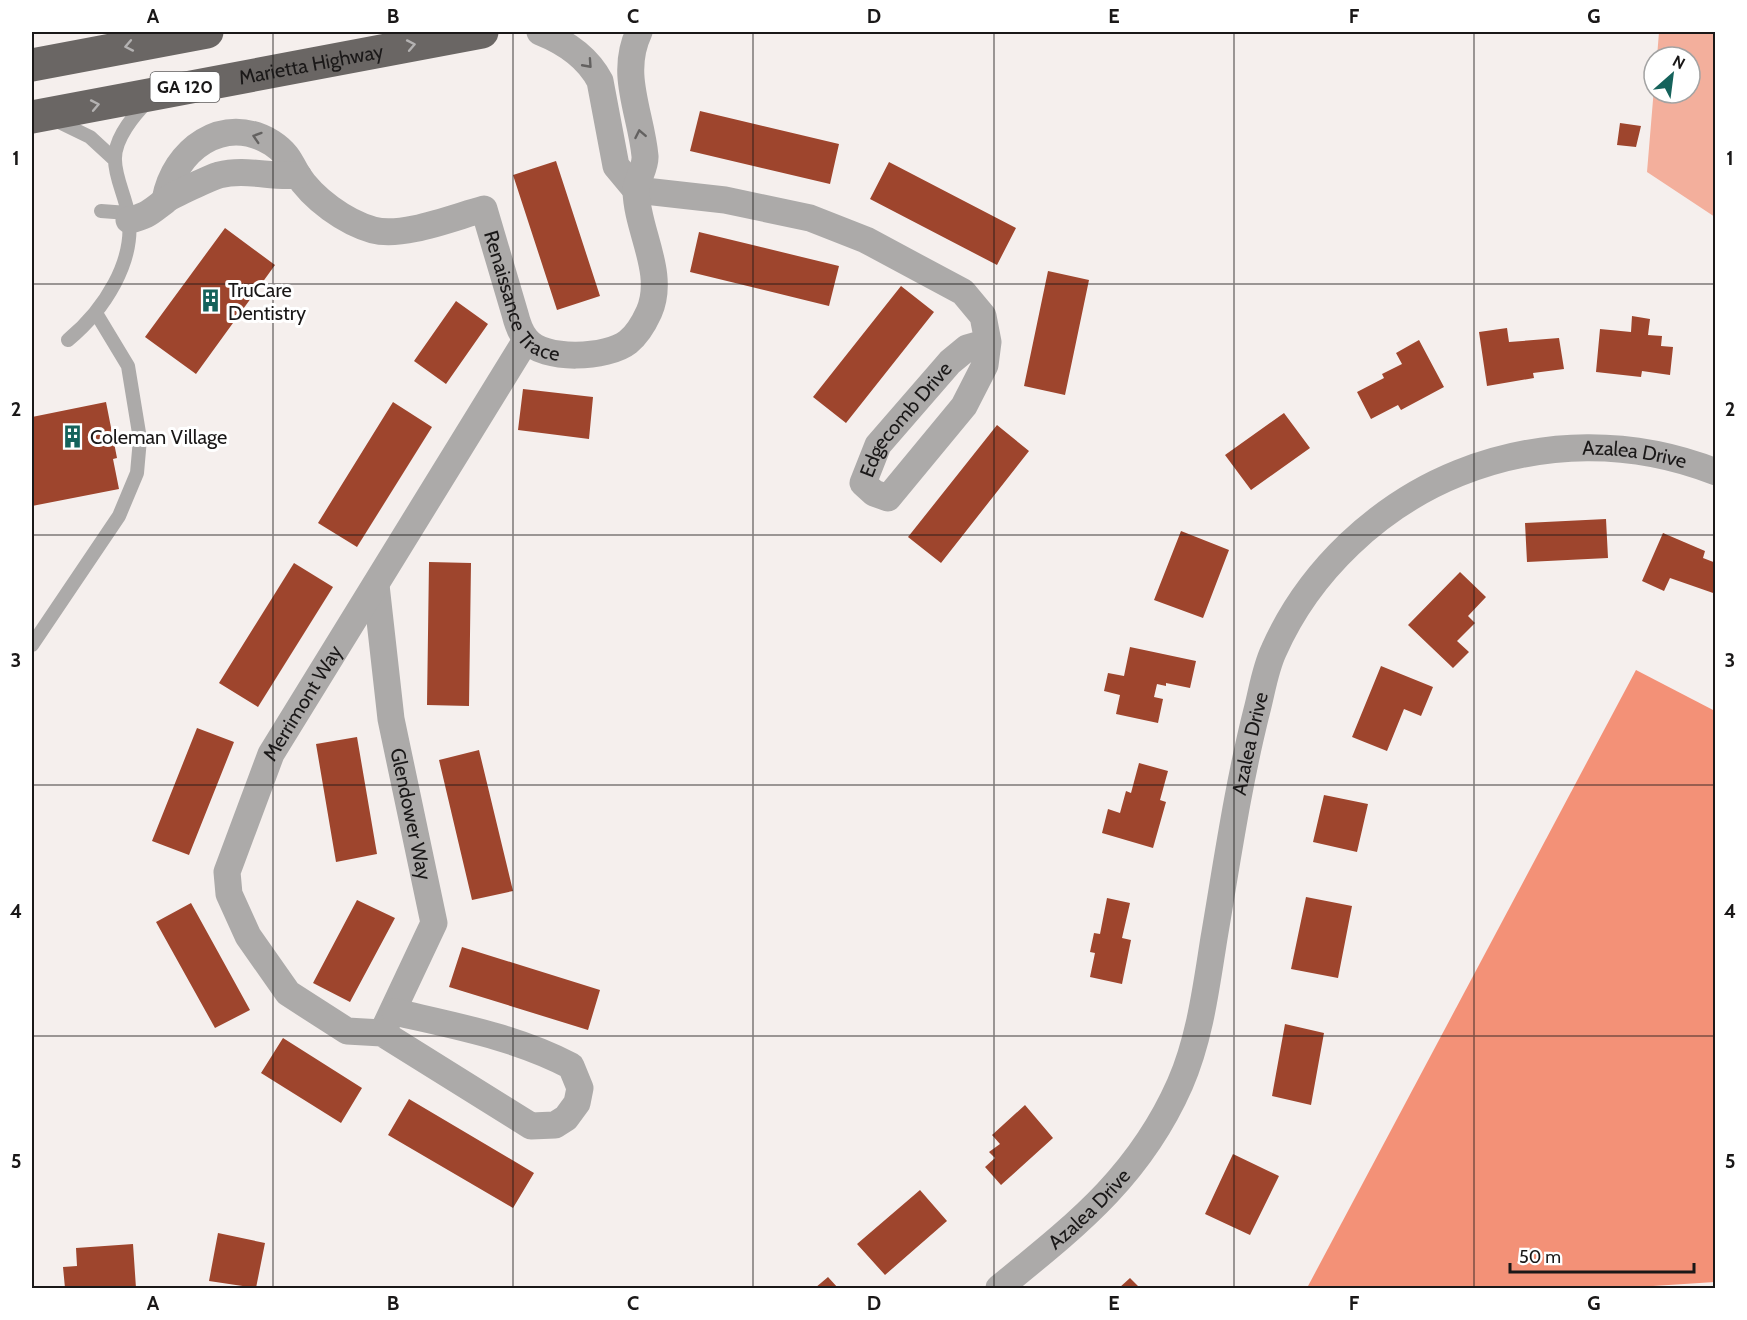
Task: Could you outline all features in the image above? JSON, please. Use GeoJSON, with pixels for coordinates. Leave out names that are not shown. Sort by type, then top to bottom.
{"type":"FeatureCollection","features":[{"type":"Feature","properties":{"kind":"highway","name":"GA 120"},"geometry":{"type":"LineString","coordinates":[[32,65],[207,32]]}},
{"type":"Feature","properties":{"kind":"highway","name":"Marietta Highway"},"geometry":{"type":"LineString","coordinates":[[35,116],[482,32]]}},
{"type":"Feature","properties":{"kind":"street","name":"Renaissance Trace"},"geometry":{"type":"LineString","coordinates":[[540,32],[563,42],[595,71],[600,81],[616,166],[636,190]]}},
{"type":"Feature","properties":{"kind":"street","name":"Renaissance Trace"},"geometry":{"type":"LineString","coordinates":[[165,200],[170,178],[189,151],[207,138],[249,134],[272,143],[289,156],[298,175],[344,217],[377,231],[405,230],[484,209],[517,321],[526,340],[538,348],[560,354],[603,353],[627,342],[636,334],[650,309],[654,279],[636,190],[645,158],[629,68],[631,50],[639,32]]}},
{"type":"Feature","properties":{"kind":"street"},"geometry":{"type":"LineString","coordinates":[[128,217],[151,214],[165,200],[206,180],[228,173],[253,172],[280,177],[298,175]]}},
{"type":"Feature","properties":{"kind":"street","name":"Edgecomb Drive"},"geometry":{"type":"LineString","coordinates":[[636,190],[725,200],[810,218],[866,240],[963,292],[983,316],[988,342],[985,365],[964,406],[888,498],[874,493],[863,483],[878,445],[950,362],[967,348],[988,342]]}},
{"type":"Feature","properties":{"kind":"street","name":"Merrimont Way"},"geometry":{"type":"LineString","coordinates":[[388,1022],[531,1126],[555,1125],[566,1118],[577,1103],[580,1088],[571,1066],[509,1039],[388,1022],[347,1031],[313,1012],[288,993],[248,936],[229,894],[227,872],[271,754],[526,340]]}},
{"type":"Feature","properties":{"kind":"street","name":"Azalea Drive"},"geometry":{"type":"LineString","coordinates":[[999,1288],[1089,1214],[1125,1175],[1156,1131],[1180,1083],[1200,1025],[1245,758],[1272,654],[1289,618],[1316,580],[1369,525],[1428,485],[1493,459],[1562,447],[1639,450],[1688,461],[1716,472]]}},
{"type":"Feature","properties":{"kind":"street","name":"Glendower Way"},"geometry":{"type":"LineString","coordinates":[[376,585],[391,719],[434,923],[388,1022]]}},
{"type":"Feature","properties":{"kind":"lane"},"geometry":{"type":"LineString","coordinates":[[68,340],[96,313],[121,268],[128,243],[128,217],[115,160],[121,138],[136,114],[159,92]]}},
{"type":"Feature","properties":{"kind":"lane"},"geometry":{"type":"LineString","coordinates":[[35,116],[78,129],[115,160]]}},
{"type":"Feature","properties":{"kind":"lane"},"geometry":{"type":"LineString","coordinates":[[101,210],[128,217]]}},
{"type":"Feature","properties":{"kind":"lane"},"geometry":{"type":"LineString","coordinates":[[32,645],[119,516],[137,473],[140,439],[128,366],[96,313]]}},
{"type":"Feature","properties":{"kind":"shaded area"},"geometry":{"type":"Polygon","coordinates":[[[1659,32],[1715,32],[1715,217],[1647,172],[1653,105],[1702,105],[1702,45],[1658,45],[1659,32]]]}},
{"type":"Feature","properties":{"kind":"shaded area"},"geometry":{"type":"Polygon","coordinates":[[[1636,670],[1715,711],[1715,1282],[1622,1288],[1307,1288],[1636,670]]]}},
{"type":"Feature","properties":{"kind":"building"},"geometry":{"type":"Polygon","coordinates":[[[700,111],[839,144],[830,184],[690,151],[700,111]]]}},
{"type":"Feature","properties":{"kind":"building"},"geometry":{"type":"Polygon","coordinates":[[[1620,123],[1641,126],[1636,147],[1617,145],[1620,123]]]}},
{"type":"Feature","properties":{"kind":"building"},"geometry":{"type":"Polygon","coordinates":[[[556,161],[600,296],[557,310],[513,175],[556,161]]]}},
{"type":"Feature","properties":{"kind":"building"},"geometry":{"type":"Polygon","coordinates":[[[889,162],[1016,228],[997,265],[870,199],[889,162]]]}},
{"type":"Feature","properties":{"kind":"building","name":"TruCare Dentistry"},"geometry":{"type":"Polygon","coordinates":[[[225,228],[275,265],[196,374],[145,337],[225,228]]]}},
{"type":"Feature","properties":{"kind":"building"},"geometry":{"type":"Polygon","coordinates":[[[699,232],[839,266],[829,306],[690,272],[699,232]]]}},
{"type":"Feature","properties":{"kind":"building"},"geometry":{"type":"Polygon","coordinates":[[[1048,271],[1089,280],[1065,395],[1024,386],[1048,271]]]}},
{"type":"Feature","properties":{"kind":"building"},"geometry":{"type":"Polygon","coordinates":[[[901,286],[934,312],[846,423],[813,397],[901,286]]]}},
{"type":"Feature","properties":{"kind":"building"},"geometry":{"type":"Polygon","coordinates":[[[456,301],[488,324],[446,384],[414,361],[456,301]]]}},
{"type":"Feature","properties":{"kind":"building"},"geometry":{"type":"Polygon","coordinates":[[[1632,316],[1650,319],[1648,335],[1662,336],[1661,346],[1673,347],[1670,375],[1642,371],[1641,377],[1596,372],[1600,329],[1631,332],[1632,316]]]}},
{"type":"Feature","properties":{"kind":"building"},"geometry":{"type":"Polygon","coordinates":[[[1507,328],[1509,342],[1559,338],[1564,369],[1533,373],[1534,378],[1487,386],[1479,332],[1507,328]]]}},
{"type":"Feature","properties":{"kind":"building"},"geometry":{"type":"Polygon","coordinates":[[[1419,340],[1444,387],[1401,410],[1398,405],[1371,419],[1357,392],[1384,378],[1382,374],[1402,364],[1396,353],[1419,340]]]}},
{"type":"Feature","properties":{"kind":"building"},"geometry":{"type":"Polygon","coordinates":[[[523,389],[593,397],[589,439],[518,430],[523,389]]]}},
{"type":"Feature","properties":{"kind":"building","name":"Coleman Village"},"geometry":{"type":"Polygon","coordinates":[[[106,402],[117,458],[113,459],[119,489],[32,506],[32,417],[106,402]]]}},
{"type":"Feature","properties":{"kind":"building"},"geometry":{"type":"Polygon","coordinates":[[[393,402],[432,427],[357,547],[318,523],[393,402]]]}},
{"type":"Feature","properties":{"kind":"building"},"geometry":{"type":"Polygon","coordinates":[[[1284,413],[1310,448],[1251,490],[1225,455],[1284,413]]]}},
{"type":"Feature","properties":{"kind":"building"},"geometry":{"type":"Polygon","coordinates":[[[997,425],[1029,451],[941,563],[908,537],[997,425]]]}},
{"type":"Feature","properties":{"kind":"building"},"geometry":{"type":"Polygon","coordinates":[[[1606,519],[1608,558],[1527,562],[1525,523],[1606,519]]]}},
{"type":"Feature","properties":{"kind":"building"},"geometry":{"type":"Polygon","coordinates":[[[1181,531],[1229,550],[1203,618],[1154,600],[1181,531]]]}},
{"type":"Feature","properties":{"kind":"building"},"geometry":{"type":"Polygon","coordinates":[[[1663,533],[1705,551],[1703,558],[1716,563],[1716,594],[1670,578],[1664,591],[1642,581],[1663,533]]]}},
{"type":"Feature","properties":{"kind":"building"},"geometry":{"type":"Polygon","coordinates":[[[429,562],[471,563],[469,706],[427,705],[429,562]]]}},
{"type":"Feature","properties":{"kind":"building"},"geometry":{"type":"Polygon","coordinates":[[[294,563],[333,587],[258,707],[219,683],[294,563]]]}},
{"type":"Feature","properties":{"kind":"building"},"geometry":{"type":"Polygon","coordinates":[[[1460,572],[1486,597],[1468,616],[1475,623],[1457,641],[1469,652],[1453,668],[1408,625],[1460,572]]]}},
{"type":"Feature","properties":{"kind":"building"},"geometry":{"type":"Polygon","coordinates":[[[1130,647],[1196,661],[1190,688],[1166,683],[1166,686],[1157,684],[1154,697],[1163,699],[1158,723],[1116,714],[1120,695],[1104,691],[1108,673],[1124,676],[1130,647]]]}},
{"type":"Feature","properties":{"kind":"building"},"geometry":{"type":"Polygon","coordinates":[[[1381,666],[1433,687],[1421,716],[1404,709],[1387,751],[1352,737],[1381,666]]]}},
{"type":"Feature","properties":{"kind":"building"},"geometry":{"type":"Polygon","coordinates":[[[197,728],[234,742],[189,855],[152,841],[197,728]]]}},
{"type":"Feature","properties":{"kind":"building"},"geometry":{"type":"Polygon","coordinates":[[[357,737],[377,854],[336,862],[316,744],[357,737]]]}},
{"type":"Feature","properties":{"kind":"building"},"geometry":{"type":"Polygon","coordinates":[[[479,750],[513,891],[472,900],[439,760],[479,750]]]}},
{"type":"Feature","properties":{"kind":"building"},"geometry":{"type":"Polygon","coordinates":[[[1139,763],[1168,771],[1160,800],[1166,802],[1153,848],[1102,833],[1108,809],[1120,813],[1126,791],[1131,793],[1139,763]]]}},
{"type":"Feature","properties":{"kind":"building"},"geometry":{"type":"Polygon","coordinates":[[[1324,795],[1368,804],[1357,852],[1313,842],[1324,795]]]}},
{"type":"Feature","properties":{"kind":"building"},"geometry":{"type":"Polygon","coordinates":[[[1306,897],[1352,906],[1338,978],[1291,969],[1306,897]]]}},
{"type":"Feature","properties":{"kind":"building"},"geometry":{"type":"Polygon","coordinates":[[[1107,898],[1130,903],[1122,938],[1131,940],[1122,984],[1090,977],[1095,953],[1090,952],[1094,933],[1100,934],[1107,898]]]}},
{"type":"Feature","properties":{"kind":"building"},"geometry":{"type":"Polygon","coordinates":[[[357,900],[395,918],[350,1002],[313,983],[357,900]]]}},
{"type":"Feature","properties":{"kind":"building"},"geometry":{"type":"Polygon","coordinates":[[[191,903],[250,1010],[215,1028],[156,922],[191,903]]]}},
{"type":"Feature","properties":{"kind":"building"},"geometry":{"type":"Polygon","coordinates":[[[462,947],[600,990],[588,1030],[449,987],[462,947]]]}},
{"type":"Feature","properties":{"kind":"building"},"geometry":{"type":"Polygon","coordinates":[[[1285,1024],[1324,1033],[1311,1105],[1272,1096],[1285,1024]]]}},
{"type":"Feature","properties":{"kind":"building"},"geometry":{"type":"Polygon","coordinates":[[[283,1038],[362,1088],[341,1123],[261,1073],[283,1038]]]}},
{"type":"Feature","properties":{"kind":"building"},"geometry":{"type":"Polygon","coordinates":[[[409,1099],[534,1173],[513,1208],[388,1135],[409,1099]]]}},
{"type":"Feature","properties":{"kind":"building"},"geometry":{"type":"Polygon","coordinates":[[[1025,1105],[1053,1138],[1001,1185],[985,1167],[995,1158],[989,1152],[1000,1144],[992,1135],[1025,1105]]]}},
{"type":"Feature","properties":{"kind":"building"},"geometry":{"type":"Polygon","coordinates":[[[1233,1154],[1279,1176],[1250,1235],[1205,1214],[1233,1154]]]}},
{"type":"Feature","properties":{"kind":"building"},"geometry":{"type":"Polygon","coordinates":[[[920,1190],[947,1221],[885,1275],[857,1244],[920,1190]]]}},
{"type":"Feature","properties":{"kind":"building"},"geometry":{"type":"Polygon","coordinates":[[[218,1233],[265,1243],[256,1288],[209,1281],[218,1233]]]}},
{"type":"Feature","properties":{"kind":"building"},"geometry":{"type":"Polygon","coordinates":[[[133,1244],[136,1288],[65,1288],[63,1267],[77,1266],[76,1248],[133,1244]]]}},
{"type":"Feature","properties":{"kind":"building"},"geometry":{"type":"Polygon","coordinates":[[[828,1277],[838,1288],[815,1288],[828,1277]]]}},
{"type":"Feature","properties":{"kind":"building"},"geometry":{"type":"Polygon","coordinates":[[[1130,1278],[1140,1288],[1119,1288],[1130,1278]]]}},
{"type":"Feature","properties":{"kind":"place","name":"TruCare Dentistry"},"geometry":{"type":"Point","coordinates":[210,301]}},
{"type":"Feature","properties":{"kind":"place","name":"Coleman Village"},"geometry":{"type":"Point","coordinates":[72,437]}}]}
